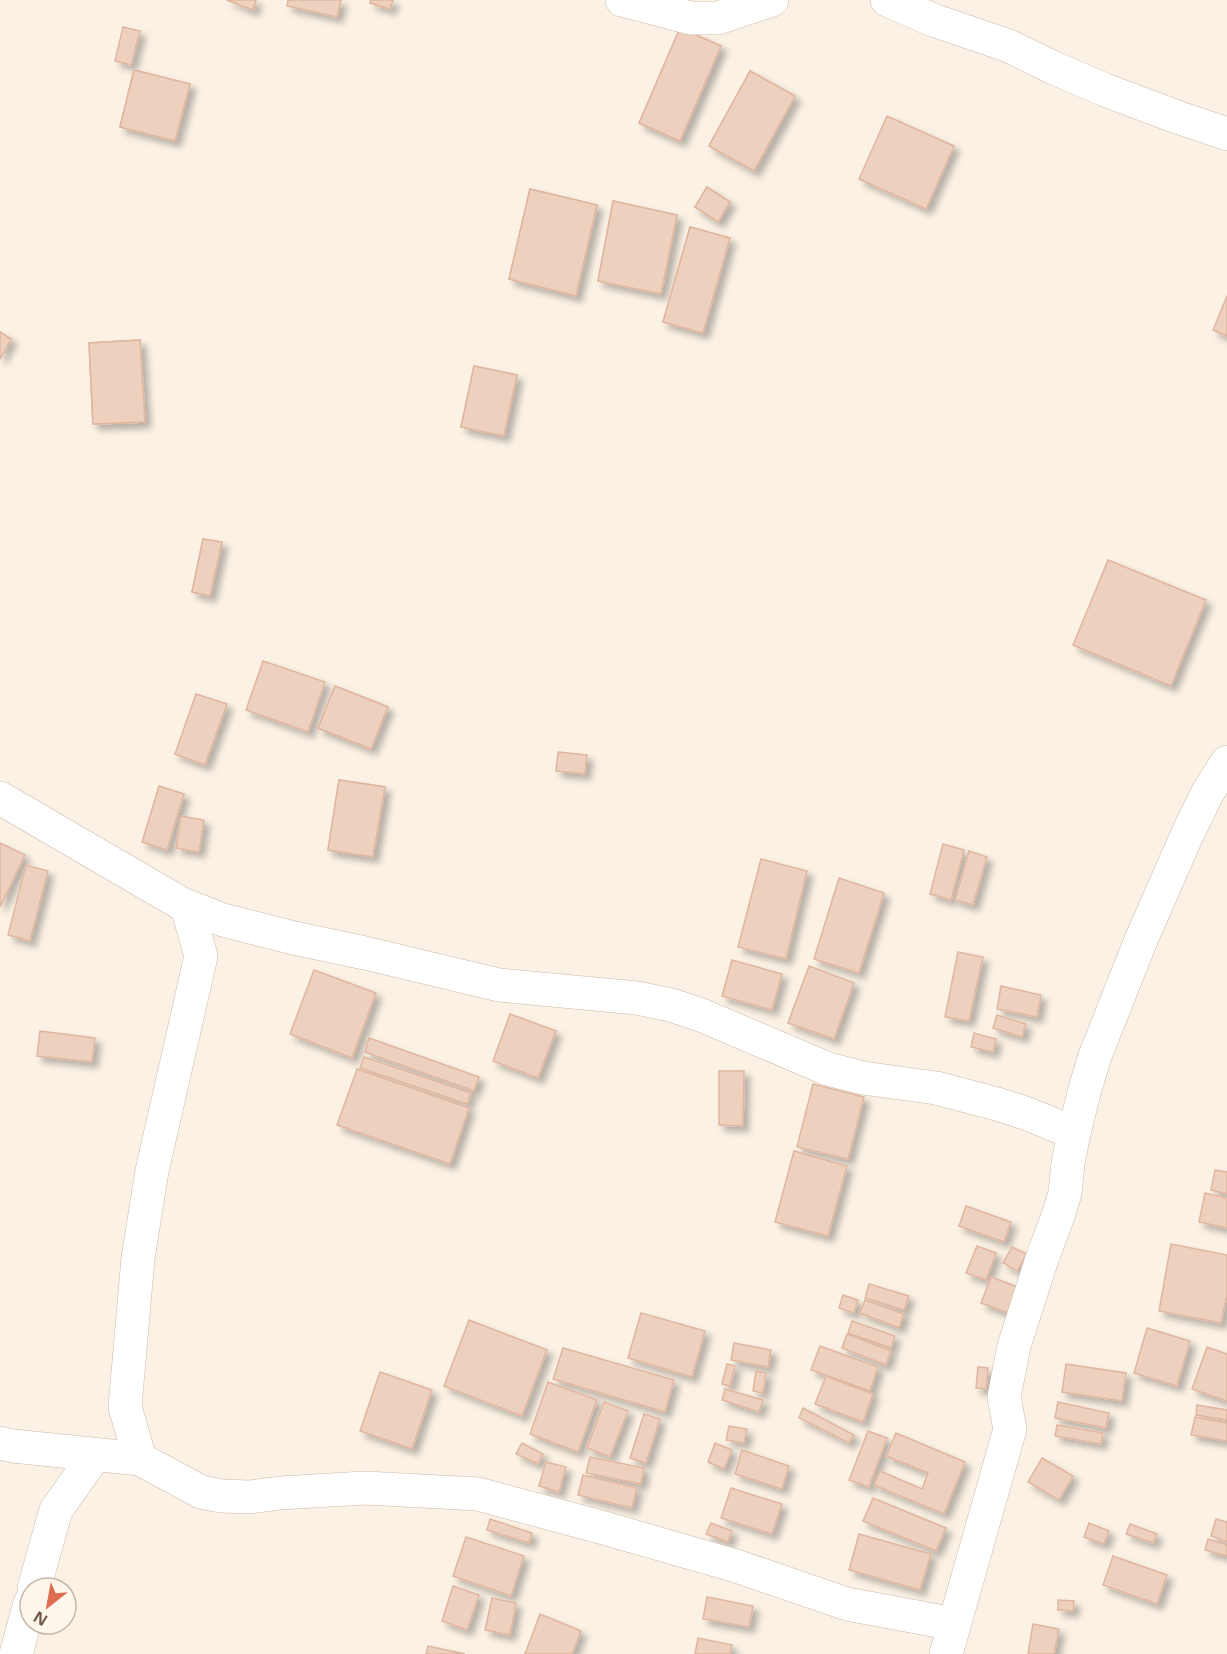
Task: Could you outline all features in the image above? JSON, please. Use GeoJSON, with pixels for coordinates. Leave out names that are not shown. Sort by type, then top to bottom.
{"type":"FeatureCollection","features":[{"type":"Feature","properties":{"kind":"street"},"geometry":{"type":"LineString","coordinates":[[621,0],[691,18],[718,18],[772,0]]}},
{"type":"Feature","properties":{"kind":"street"},"geometry":{"type":"LineString","coordinates":[[887,0],[933,20],[1010,46],[1106,90],[1227,134]]}},
{"type":"Feature","properties":{"kind":"street"},"geometry":{"type":"LineString","coordinates":[[0,1443],[140,1460],[201,1492],[220,1496],[249,1497],[365,1488],[478,1494],[736,1566],[950,1639],[1010,1429],[1004,1397],[1014,1346],[1065,1193],[1074,1134],[1095,1056],[1141,940],[1187,835],[1208,792],[1227,762]]}},
{"type":"Feature","properties":{"kind":"street"},"geometry":{"type":"LineString","coordinates":[[0,798],[187,907],[240,924],[499,985],[637,998],[671,1005],[701,1015],[828,1069],[863,1078],[936,1088],[997,1104],[1028,1114],[1074,1134]]}},
{"type":"Feature","properties":{"kind":"street"},"geometry":{"type":"LineString","coordinates":[[140,1460],[125,1407],[138,1258],[152,1171],[201,956],[187,907]]}},
{"type":"Feature","properties":{"kind":"street"},"geometry":{"type":"LineString","coordinates":[[201,956],[240,924]]}},
{"type":"Feature","properties":{"kind":"street"},"geometry":{"type":"LineString","coordinates":[[37,1576],[56,1510],[97,1455],[125,1407]]}},
{"type":"Feature","properties":{"kind":"street"},"geometry":{"type":"LineString","coordinates":[[48,1450],[56,1510]]}},
{"type":"Feature","properties":{"kind":"street"},"geometry":{"type":"LineString","coordinates":[[16,1654],[21,1636]]}},
{"type":"Feature","properties":{"kind":"building"},"geometry":{"type":"Polygon","coordinates":[[[227,0],[256,0],[253,10],[227,0]]]}},
{"type":"Feature","properties":{"kind":"building"},"geometry":{"type":"Polygon","coordinates":[[[227,0],[256,0],[253,10],[227,0]]]}},
{"type":"Feature","properties":{"kind":"building"},"geometry":{"type":"Polygon","coordinates":[[[288,0],[341,0],[337,17],[287,6],[288,0]]]}},
{"type":"Feature","properties":{"kind":"building"},"geometry":{"type":"Polygon","coordinates":[[[371,0],[393,0],[390,9],[370,3],[371,0]]]}},
{"type":"Feature","properties":{"kind":"building"},"geometry":{"type":"Polygon","coordinates":[[[371,0],[393,0],[390,9],[370,3],[371,0]]]}},
{"type":"Feature","properties":{"kind":"building"},"geometry":{"type":"Polygon","coordinates":[[[123,27],[140,31],[131,65],[115,61],[123,27]]]}},
{"type":"Feature","properties":{"kind":"building"},"geometry":{"type":"Polygon","coordinates":[[[680,28],[721,46],[680,141],[639,123],[680,28]]]}},
{"type":"Feature","properties":{"kind":"building"},"geometry":{"type":"Polygon","coordinates":[[[680,28],[721,46],[680,141],[639,123],[680,28]]]}},
{"type":"Feature","properties":{"kind":"building"},"geometry":{"type":"Polygon","coordinates":[[[134,70],[190,84],[175,141],[120,127],[134,70]]]}},
{"type":"Feature","properties":{"kind":"building"},"geometry":{"type":"Polygon","coordinates":[[[134,70],[190,84],[175,141],[120,127],[134,70]]]}},
{"type":"Feature","properties":{"kind":"building"},"geometry":{"type":"Polygon","coordinates":[[[750,71],[795,96],[754,171],[709,146],[750,71]]]}},
{"type":"Feature","properties":{"kind":"building"},"geometry":{"type":"Polygon","coordinates":[[[750,71],[795,96],[754,171],[709,146],[750,71]]]}},
{"type":"Feature","properties":{"kind":"building"},"geometry":{"type":"Polygon","coordinates":[[[887,116],[954,146],[926,209],[859,179],[887,116]]]}},
{"type":"Feature","properties":{"kind":"building"},"geometry":{"type":"Polygon","coordinates":[[[707,187],[730,202],[718,222],[695,207],[707,187]]]}},
{"type":"Feature","properties":{"kind":"building"},"geometry":{"type":"Polygon","coordinates":[[[707,187],[730,202],[718,222],[695,207],[707,187]]]}},
{"type":"Feature","properties":{"kind":"building"},"geometry":{"type":"Polygon","coordinates":[[[530,189],[597,205],[576,296],[509,279],[530,189]]]}},
{"type":"Feature","properties":{"kind":"building"},"geometry":{"type":"Polygon","coordinates":[[[530,189],[597,205],[576,296],[509,279],[530,189]]]}},
{"type":"Feature","properties":{"kind":"building"},"geometry":{"type":"Polygon","coordinates":[[[613,201],[677,215],[661,294],[598,281],[613,201]]]}},
{"type":"Feature","properties":{"kind":"building"},"geometry":{"type":"Polygon","coordinates":[[[613,201],[677,215],[661,294],[598,281],[613,201]]]}},
{"type":"Feature","properties":{"kind":"building"},"geometry":{"type":"Polygon","coordinates":[[[690,227],[730,238],[703,333],[663,322],[690,227]]]}},
{"type":"Feature","properties":{"kind":"building"},"geometry":{"type":"Polygon","coordinates":[[[690,227],[730,238],[703,333],[663,322],[690,227]]]}},
{"type":"Feature","properties":{"kind":"building"},"geometry":{"type":"Polygon","coordinates":[[[1227,296],[1227,336],[1213,330],[1227,296]]]}},
{"type":"Feature","properties":{"kind":"building"},"geometry":{"type":"Polygon","coordinates":[[[0,332],[11,339],[0,359],[0,332]]]}},
{"type":"Feature","properties":{"kind":"building"},"geometry":{"type":"Polygon","coordinates":[[[0,332],[11,339],[0,359],[0,332]]]}},
{"type":"Feature","properties":{"kind":"building"},"geometry":{"type":"Polygon","coordinates":[[[140,340],[145,422],[93,424],[89,343],[140,340]]]}},
{"type":"Feature","properties":{"kind":"building"},"geometry":{"type":"Polygon","coordinates":[[[140,340],[145,422],[93,424],[89,343],[140,340]]]}},
{"type":"Feature","properties":{"kind":"building"},"geometry":{"type":"Polygon","coordinates":[[[474,366],[517,375],[504,436],[461,427],[474,366]]]}},
{"type":"Feature","properties":{"kind":"building"},"geometry":{"type":"Polygon","coordinates":[[[474,366],[517,375],[504,436],[461,427],[474,366]]]}},
{"type":"Feature","properties":{"kind":"building"},"geometry":{"type":"Polygon","coordinates":[[[203,539],[222,542],[210,596],[192,592],[203,539]]]}},
{"type":"Feature","properties":{"kind":"building"},"geometry":{"type":"Polygon","coordinates":[[[203,539],[222,542],[210,596],[192,592],[203,539]]]}},
{"type":"Feature","properties":{"kind":"building"},"geometry":{"type":"Polygon","coordinates":[[[1108,560],[1206,600],[1171,686],[1073,645],[1108,560]]]}},
{"type":"Feature","properties":{"kind":"building"},"geometry":{"type":"Polygon","coordinates":[[[263,661],[325,682],[308,732],[246,710],[263,661]]]}},
{"type":"Feature","properties":{"kind":"building"},"geometry":{"type":"Polygon","coordinates":[[[335,686],[388,707],[371,749],[318,728],[335,686]]]}},
{"type":"Feature","properties":{"kind":"building"},"geometry":{"type":"Polygon","coordinates":[[[335,686],[388,707],[371,749],[318,728],[335,686]]]}},
{"type":"Feature","properties":{"kind":"building"},"geometry":{"type":"Polygon","coordinates":[[[196,694],[227,704],[205,765],[175,754],[196,694]]]}},
{"type":"Feature","properties":{"kind":"building"},"geometry":{"type":"Polygon","coordinates":[[[558,752],[587,755],[585,774],[556,771],[558,752]]]}},
{"type":"Feature","properties":{"kind":"building"},"geometry":{"type":"Polygon","coordinates":[[[339,780],[385,787],[373,857],[328,850],[339,780]]]}},
{"type":"Feature","properties":{"kind":"building"},"geometry":{"type":"Polygon","coordinates":[[[339,780],[385,787],[373,857],[328,850],[339,780]]]}},
{"type":"Feature","properties":{"kind":"building"},"geometry":{"type":"Polygon","coordinates":[[[159,786],[184,794],[167,850],[142,842],[159,786]]]}},
{"type":"Feature","properties":{"kind":"building"},"geometry":{"type":"Polygon","coordinates":[[[181,816],[204,820],[199,852],[176,848],[181,816]]]}},
{"type":"Feature","properties":{"kind":"building"},"geometry":{"type":"Polygon","coordinates":[[[0,843],[25,855],[0,907],[0,843]]]}},
{"type":"Feature","properties":{"kind":"building"},"geometry":{"type":"Polygon","coordinates":[[[943,844],[964,850],[951,900],[930,894],[943,844]]]}},
{"type":"Feature","properties":{"kind":"building"},"geometry":{"type":"Polygon","coordinates":[[[969,851],[987,857],[973,905],[955,900],[969,851]]]}},
{"type":"Feature","properties":{"kind":"building"},"geometry":{"type":"Polygon","coordinates":[[[761,859],[807,871],[786,959],[738,947],[761,859]]]}},
{"type":"Feature","properties":{"kind":"building"},"geometry":{"type":"Polygon","coordinates":[[[26,865],[48,871],[30,941],[8,935],[26,865]]]}},
{"type":"Feature","properties":{"kind":"building"},"geometry":{"type":"Polygon","coordinates":[[[839,878],[884,893],[859,973],[814,959],[839,878]]]}},
{"type":"Feature","properties":{"kind":"building"},"geometry":{"type":"Polygon","coordinates":[[[958,952],[983,957],[969,1021],[945,1017],[958,952]]]}},
{"type":"Feature","properties":{"kind":"building"},"geometry":{"type":"Polygon","coordinates":[[[732,960],[782,974],[772,1010],[722,996],[732,960]]]}},
{"type":"Feature","properties":{"kind":"building"},"geometry":{"type":"Polygon","coordinates":[[[809,966],[854,983],[834,1039],[788,1023],[809,966]]]}},
{"type":"Feature","properties":{"kind":"building"},"geometry":{"type":"Polygon","coordinates":[[[314,970],[376,993],[352,1058],[290,1034],[314,970]]]}},
{"type":"Feature","properties":{"kind":"building"},"geometry":{"type":"Polygon","coordinates":[[[1001,986],[1041,995],[1037,1017],[997,1009],[1001,986]]]}},
{"type":"Feature","properties":{"kind":"building"},"geometry":{"type":"Polygon","coordinates":[[[510,1014],[556,1031],[538,1078],[493,1061],[510,1014]]]}},
{"type":"Feature","properties":{"kind":"building"},"geometry":{"type":"Polygon","coordinates":[[[997,1015],[1026,1024],[1022,1037],[993,1028],[997,1015]]]}},
{"type":"Feature","properties":{"kind":"building"},"geometry":{"type":"Polygon","coordinates":[[[40,1031],[95,1038],[92,1062],[37,1056],[40,1031]]]}},
{"type":"Feature","properties":{"kind":"building"},"geometry":{"type":"Polygon","coordinates":[[[974,1033],[996,1039],[993,1052],[971,1047],[974,1033]]]}},
{"type":"Feature","properties":{"kind":"building"},"geometry":{"type":"Polygon","coordinates":[[[369,1038],[479,1077],[474,1091],[365,1052],[369,1038]]]}},
{"type":"Feature","properties":{"kind":"building"},"geometry":{"type":"Polygon","coordinates":[[[364,1057],[471,1093],[467,1104],[360,1068],[364,1057]]]}},
{"type":"Feature","properties":{"kind":"building"},"geometry":{"type":"Polygon","coordinates":[[[357,1069],[469,1108],[450,1164],[337,1125],[357,1069]]]}},
{"type":"Feature","properties":{"kind":"building"},"geometry":{"type":"Polygon","coordinates":[[[719,1071],[744,1071],[743,1126],[719,1125],[719,1071]]]}},
{"type":"Feature","properties":{"kind":"building"},"geometry":{"type":"Polygon","coordinates":[[[813,1084],[864,1097],[848,1159],[797,1147],[813,1084]]]}},
{"type":"Feature","properties":{"kind":"building"},"geometry":{"type":"Polygon","coordinates":[[[794,1151],[847,1166],[828,1236],[775,1222],[794,1151]]]}},
{"type":"Feature","properties":{"kind":"building"},"geometry":{"type":"Polygon","coordinates":[[[1215,1170],[1227,1172],[1227,1194],[1211,1190],[1215,1170]]]}},
{"type":"Feature","properties":{"kind":"building"},"geometry":{"type":"Polygon","coordinates":[[[1205,1193],[1227,1198],[1227,1228],[1199,1222],[1205,1193]]]}},
{"type":"Feature","properties":{"kind":"building"},"geometry":{"type":"Polygon","coordinates":[[[966,1206],[1011,1222],[1004,1242],[959,1226],[966,1206]]]}},
{"type":"Feature","properties":{"kind":"building"},"geometry":{"type":"Polygon","coordinates":[[[1171,1244],[1227,1255],[1227,1295],[1221,1323],[1159,1311],[1171,1244]]]}},
{"type":"Feature","properties":{"kind":"building"},"geometry":{"type":"Polygon","coordinates":[[[977,1246],[996,1253],[986,1280],[966,1273],[977,1246]]]}},
{"type":"Feature","properties":{"kind":"building"},"geometry":{"type":"Polygon","coordinates":[[[1012,1247],[1027,1254],[1017,1271],[1003,1263],[1012,1247]]]}},
{"type":"Feature","properties":{"kind":"building"},"geometry":{"type":"Polygon","coordinates":[[[991,1277],[1018,1287],[1008,1313],[981,1303],[991,1277]]]}},
{"type":"Feature","properties":{"kind":"building"},"geometry":{"type":"Polygon","coordinates":[[[869,1284],[909,1296],[904,1310],[865,1298],[869,1284]]]}},
{"type":"Feature","properties":{"kind":"building"},"geometry":{"type":"Polygon","coordinates":[[[843,1295],[858,1300],[854,1313],[839,1308],[843,1295]]]}},
{"type":"Feature","properties":{"kind":"building"},"geometry":{"type":"Polygon","coordinates":[[[865,1300],[904,1314],[899,1328],[860,1313],[865,1300]]]}},
{"type":"Feature","properties":{"kind":"building"},"geometry":{"type":"Polygon","coordinates":[[[641,1313],[705,1331],[692,1377],[628,1358],[641,1313]]]}},
{"type":"Feature","properties":{"kind":"building"},"geometry":{"type":"Polygon","coordinates":[[[469,1320],[547,1350],[522,1416],[444,1386],[469,1320]]]}},
{"type":"Feature","properties":{"kind":"building"},"geometry":{"type":"Polygon","coordinates":[[[852,1321],[895,1336],[891,1348],[848,1333],[852,1321]]]}},
{"type":"Feature","properties":{"kind":"building"},"geometry":{"type":"Polygon","coordinates":[[[1147,1328],[1190,1341],[1177,1386],[1134,1373],[1147,1328]]]}},
{"type":"Feature","properties":{"kind":"building"},"geometry":{"type":"Polygon","coordinates":[[[847,1334],[891,1351],[886,1365],[842,1348],[847,1334]]]}},
{"type":"Feature","properties":{"kind":"building"},"geometry":{"type":"Polygon","coordinates":[[[734,1343],[771,1350],[768,1367],[731,1360],[734,1343]]]}},
{"type":"Feature","properties":{"kind":"building"},"geometry":{"type":"Polygon","coordinates":[[[820,1346],[878,1367],[870,1391],[811,1370],[820,1346]]]}},
{"type":"Feature","properties":{"kind":"building"},"geometry":{"type":"Polygon","coordinates":[[[1207,1347],[1227,1354],[1227,1401],[1192,1389],[1207,1347]]]}},
{"type":"Feature","properties":{"kind":"building"},"geometry":{"type":"Polygon","coordinates":[[[563,1348],[674,1380],[665,1412],[553,1379],[563,1348]]]}},
{"type":"Feature","properties":{"kind":"building"},"geometry":{"type":"Polygon","coordinates":[[[727,1364],[735,1366],[730,1386],[722,1384],[727,1364]]]}},
{"type":"Feature","properties":{"kind":"building"},"geometry":{"type":"Polygon","coordinates":[[[1066,1364],[1126,1373],[1122,1401],[1062,1392],[1066,1364]]]}},
{"type":"Feature","properties":{"kind":"building"},"geometry":{"type":"Polygon","coordinates":[[[978,1367],[988,1368],[986,1389],[976,1388],[978,1367]]]}},
{"type":"Feature","properties":{"kind":"building"},"geometry":{"type":"Polygon","coordinates":[[[756,1371],[766,1373],[763,1393],[753,1391],[756,1371]]]}},
{"type":"Feature","properties":{"kind":"building"},"geometry":{"type":"Polygon","coordinates":[[[380,1372],[432,1390],[412,1449],[360,1431],[380,1372]]]}},
{"type":"Feature","properties":{"kind":"building"},"geometry":{"type":"Polygon","coordinates":[[[826,1376],[873,1394],[863,1422],[815,1404],[826,1376]]]}},
{"type":"Feature","properties":{"kind":"building"},"geometry":{"type":"Polygon","coordinates":[[[548,1382],[597,1400],[578,1452],[530,1434],[548,1382]]]}},
{"type":"Feature","properties":{"kind":"building"},"geometry":{"type":"Polygon","coordinates":[[[725,1389],[763,1400],[759,1412],[722,1400],[725,1389]]]}},
{"type":"Feature","properties":{"kind":"building"},"geometry":{"type":"Polygon","coordinates":[[[604,1402],[628,1411],[610,1457],[587,1448],[604,1402]]]}},
{"type":"Feature","properties":{"kind":"building"},"geometry":{"type":"Polygon","coordinates":[[[1058,1402],[1109,1413],[1106,1428],[1055,1418],[1058,1402]]]}},
{"type":"Feature","properties":{"kind":"building"},"geometry":{"type":"Polygon","coordinates":[[[1197,1405],[1227,1410],[1227,1420],[1196,1415],[1197,1405]]]}},
{"type":"Feature","properties":{"kind":"building"},"geometry":{"type":"Polygon","coordinates":[[[803,1408],[854,1435],[849,1443],[799,1418],[803,1408]]]}},
{"type":"Feature","properties":{"kind":"building"},"geometry":{"type":"Polygon","coordinates":[[[644,1414],[660,1419],[646,1463],[630,1458],[644,1414]]]}},
{"type":"Feature","properties":{"kind":"building"},"geometry":{"type":"Polygon","coordinates":[[[1195,1417],[1227,1423],[1227,1441],[1191,1435],[1195,1417]]]}},
{"type":"Feature","properties":{"kind":"building"},"geometry":{"type":"Polygon","coordinates":[[[1057,1425],[1103,1433],[1101,1444],[1055,1436],[1057,1425]]]}},
{"type":"Feature","properties":{"kind":"building"},"geometry":{"type":"Polygon","coordinates":[[[729,1426],[747,1429],[744,1443],[726,1440],[729,1426]]]}},
{"type":"Feature","properties":{"kind":"building"},"geometry":{"type":"Polygon","coordinates":[[[868,1431],[887,1438],[869,1487],[849,1480],[868,1431]]]}},
{"type":"Feature","properties":{"kind":"building"},"geometry":{"type":"Polygon","coordinates":[[[896,1433],[965,1462],[944,1514],[874,1485],[880,1471],[922,1489],[928,1473],[886,1456],[896,1433]]]}},
{"type":"Feature","properties":{"kind":"building"},"geometry":{"type":"Polygon","coordinates":[[[522,1443],[543,1454],[538,1464],[516,1454],[522,1443]]]}},
{"type":"Feature","properties":{"kind":"building"},"geometry":{"type":"Polygon","coordinates":[[[715,1443],[732,1450],[724,1469],[708,1462],[715,1443]]]}},
{"type":"Feature","properties":{"kind":"building"},"geometry":{"type":"Polygon","coordinates":[[[742,1450],[789,1466],[782,1489],[735,1474],[742,1450]]]}},
{"type":"Feature","properties":{"kind":"building"},"geometry":{"type":"Polygon","coordinates":[[[590,1457],[644,1468],[641,1484],[586,1473],[590,1457]]]}},
{"type":"Feature","properties":{"kind":"building"},"geometry":{"type":"Polygon","coordinates":[[[1042,1458],[1073,1476],[1059,1500],[1028,1482],[1042,1458]]]}},
{"type":"Feature","properties":{"kind":"building"},"geometry":{"type":"Polygon","coordinates":[[[546,1462],[566,1467],[559,1492],[539,1486],[546,1462]]]}},
{"type":"Feature","properties":{"kind":"building"},"geometry":{"type":"Polygon","coordinates":[[[583,1475],[637,1488],[632,1508],[578,1495],[583,1475]]]}},
{"type":"Feature","properties":{"kind":"building"},"geometry":{"type":"Polygon","coordinates":[[[731,1488],[782,1504],[772,1534],[721,1518],[731,1488]]]}},
{"type":"Feature","properties":{"kind":"building"},"geometry":{"type":"Polygon","coordinates":[[[873,1498],[946,1528],[936,1551],[863,1521],[873,1498]]]}},
{"type":"Feature","properties":{"kind":"building"},"geometry":{"type":"Polygon","coordinates":[[[490,1519],[532,1533],[529,1543],[487,1530],[490,1519]]]}},
{"type":"Feature","properties":{"kind":"building"},"geometry":{"type":"Polygon","coordinates":[[[1216,1519],[1227,1522],[1227,1542],[1211,1536],[1216,1519]]]}},
{"type":"Feature","properties":{"kind":"building"},"geometry":{"type":"Polygon","coordinates":[[[711,1523],[732,1531],[728,1542],[706,1534],[711,1523]]]}},
{"type":"Feature","properties":{"kind":"building"},"geometry":{"type":"Polygon","coordinates":[[[1089,1523],[1109,1531],[1104,1544],[1084,1537],[1089,1523]]]}},
{"type":"Feature","properties":{"kind":"building"},"geometry":{"type":"Polygon","coordinates":[[[1130,1524],[1157,1534],[1153,1543],[1126,1534],[1130,1524]]]}},
{"type":"Feature","properties":{"kind":"building"},"geometry":{"type":"Polygon","coordinates":[[[859,1534],[931,1554],[920,1590],[849,1570],[859,1534]]]}},
{"type":"Feature","properties":{"kind":"building"},"geometry":{"type":"Polygon","coordinates":[[[466,1537],[524,1556],[511,1596],[453,1576],[466,1537]]]}},
{"type":"Feature","properties":{"kind":"building"},"geometry":{"type":"Polygon","coordinates":[[[1208,1539],[1227,1545],[1227,1556],[1205,1550],[1208,1539]]]}},
{"type":"Feature","properties":{"kind":"building"},"geometry":{"type":"Polygon","coordinates":[[[1113,1556],[1167,1575],[1157,1604],[1103,1585],[1113,1556]]]}},
{"type":"Feature","properties":{"kind":"building"},"geometry":{"type":"Polygon","coordinates":[[[453,1586],[479,1595],[467,1630],[442,1621],[453,1586]]]}},
{"type":"Feature","properties":{"kind":"building"},"geometry":{"type":"Polygon","coordinates":[[[707,1597],[753,1606],[749,1627],[703,1619],[707,1597]]]}},
{"type":"Feature","properties":{"kind":"building"},"geometry":{"type":"Polygon","coordinates":[[[492,1598],[516,1603],[510,1635],[485,1630],[492,1598]]]}},
{"type":"Feature","properties":{"kind":"building"},"geometry":{"type":"Polygon","coordinates":[[[1058,1600],[1074,1601],[1073,1611],[1058,1610],[1058,1600]]]}},
{"type":"Feature","properties":{"kind":"building"},"geometry":{"type":"Polygon","coordinates":[[[540,1614],[581,1631],[572,1654],[525,1654],[540,1614]]]}},
{"type":"Feature","properties":{"kind":"building"},"geometry":{"type":"Polygon","coordinates":[[[1033,1624],[1059,1629],[1054,1654],[1028,1654],[1033,1624]]]}},
{"type":"Feature","properties":{"kind":"building"},"geometry":{"type":"Polygon","coordinates":[[[698,1638],[732,1645],[730,1654],[695,1654],[698,1638]]]}},
{"type":"Feature","properties":{"kind":"building"},"geometry":{"type":"Polygon","coordinates":[[[428,1646],[465,1654],[426,1654],[428,1646]]]}}]}
